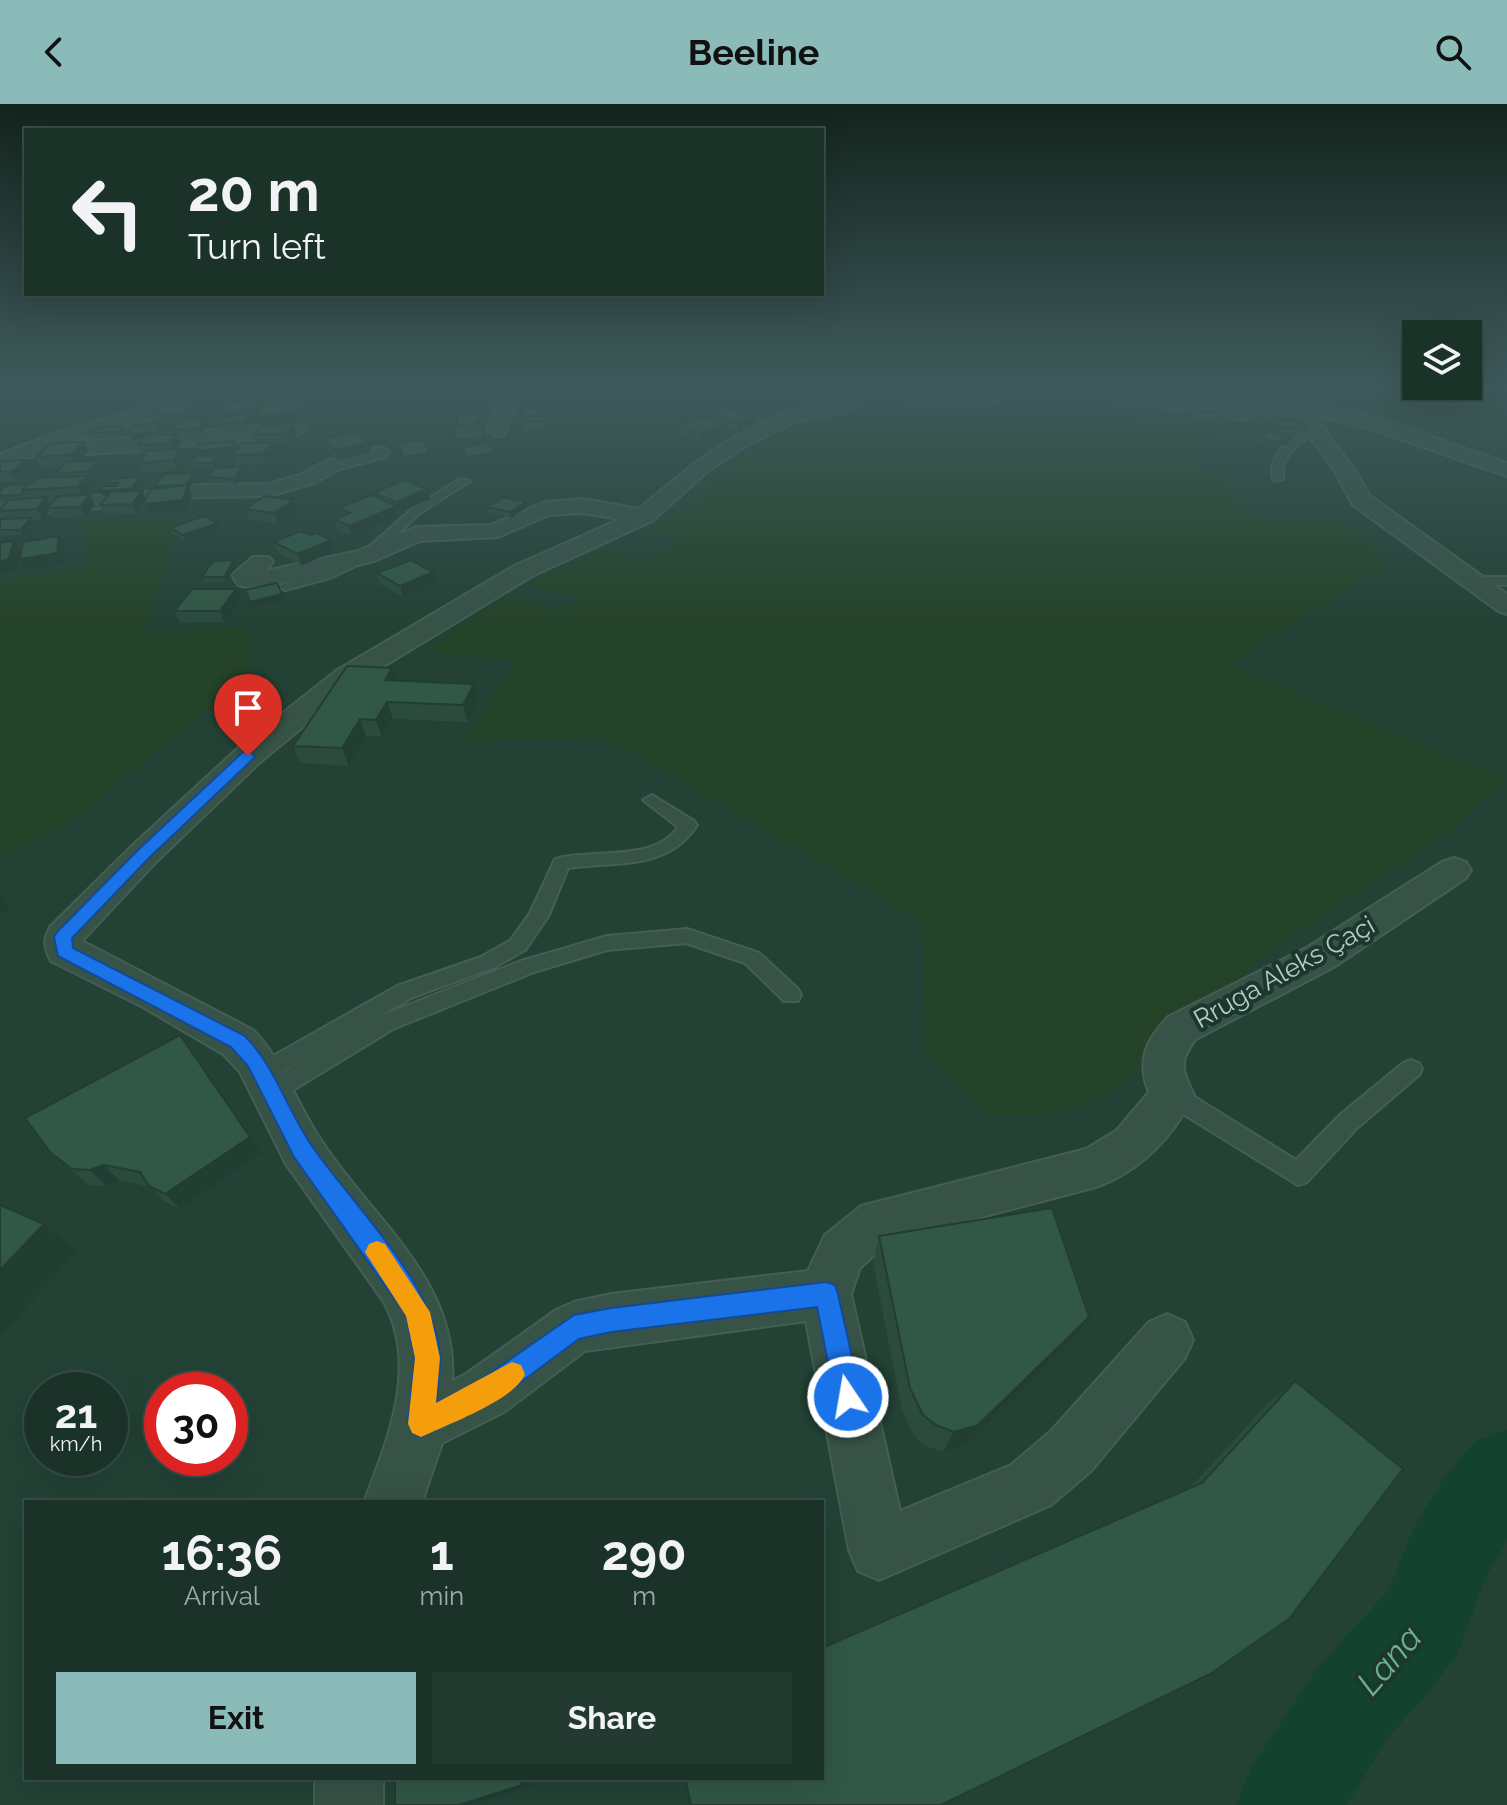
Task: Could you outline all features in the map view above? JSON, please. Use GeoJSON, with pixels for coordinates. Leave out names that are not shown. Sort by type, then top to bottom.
{"type":"FeatureCollection","features":[{"type":"Feature","properties":{"kind":"street"},"geometry":{"type":"LineString","coordinates":[[0,508],[129,500],[198,491],[269,490],[307,479],[335,464]]}},
{"type":"Feature","properties":{"kind":"street"},"geometry":{"type":"LineString","coordinates":[[394,1500],[421,1424],[427,1358],[417,1312],[402,1285],[302,1150],[255,1060],[238,1042],[157,996],[64,951],[63,937],[144,854],[248,756],[327,690],[523,571],[644,516],[705,464]]}},
{"type":"Feature","properties":{"kind":"street"},"geometry":{"type":"LineString","coordinates":[[1341,464],[1361,500],[1507,606]]}},
{"type":"Feature","properties":{"kind":"street"},"geometry":{"type":"LineString","coordinates":[[261,562],[244,575],[247,580],[284,576],[366,556],[416,534],[498,530],[545,509],[583,506],[644,516]]}},
{"type":"Feature","properties":{"kind":"street","name":"Rruga Aleks Çaçi"},"geometry":{"type":"LineString","coordinates":[[1172,1095],[1160,1070],[1164,1047],[1182,1028],[1321,957],[1454,870]]}},
{"type":"Feature","properties":{"kind":"street"},"geometry":{"type":"LineString","coordinates":[[1167,1340],[1071,1451],[1031,1485],[879,1550],[826,1294],[835,1258],[852,1238],[878,1222],[1096,1167],[1132,1145],[1172,1095]]}},
{"type":"Feature","properties":{"kind":"street"},"geometry":{"type":"LineString","coordinates":[[421,1424],[485,1393],[574,1328],[611,1320],[826,1294]]}},
{"type":"Feature","properties":{"kind":"street"},"geometry":{"type":"LineString","coordinates":[[349,1780],[349,1805]]}},
{"type":"Feature","properties":{"kind":"lane"},"geometry":{"type":"LineString","coordinates":[[1278,464],[1278,479]]}},
{"type":"Feature","properties":{"kind":"lane"},"geometry":{"type":"LineString","coordinates":[[285,586],[325,575],[366,556],[416,511],[464,481]]}},
{"type":"Feature","properties":{"kind":"lane"},"geometry":{"type":"LineString","coordinates":[[1474,580],[1507,581]]}},
{"type":"Feature","properties":{"kind":"lane"},"geometry":{"type":"LineString","coordinates":[[267,1083],[404,992],[488,962],[518,945],[539,915],[561,863],[635,856],[677,842],[685,835],[688,825],[652,800]]}},
{"type":"Feature","properties":{"kind":"lane"},"geometry":{"type":"LineString","coordinates":[[267,1083],[385,1023],[528,966],[607,943],[687,936],[752,958],[791,995]]}},
{"type":"Feature","properties":{"kind":"lane"},"geometry":{"type":"LineString","coordinates":[[1172,1095],[1298,1174],[1349,1121],[1411,1069]]}},
{"type":"Feature","properties":{"kind":"green space"},"geometry":{"type":"Polygon","coordinates":[[[730,464],[1193,464],[1228,477],[1226,489],[1251,516],[1347,522],[1386,564],[1229,665],[1507,778],[1441,838],[1275,945],[1105,1097],[1047,1117],[984,1114],[926,1053],[922,922],[637,755],[597,738],[464,741],[516,660],[423,651],[506,595],[562,612],[582,599],[530,584],[602,549],[642,561],[682,541],[649,530],[691,508],[730,464]]]}},
{"type":"Feature","properties":{"kind":"green space"},"geometry":{"type":"Polygon","coordinates":[[[179,522],[145,633],[248,627],[250,678],[150,755],[92,807],[52,832],[0,857],[0,581],[88,566],[83,523],[179,522]]]}},
{"type":"Feature","properties":{"kind":"building"},"geometry":{"type":"Polygon","coordinates":[[[0,464],[20,464],[12,472],[0,472],[0,464]]]}},
{"type":"Feature","properties":{"kind":"building"},"geometry":{"type":"Polygon","coordinates":[[[64,464],[95,464],[88,472],[56,473],[64,464]]]}},
{"type":"Feature","properties":{"kind":"building"},"geometry":{"type":"Polygon","coordinates":[[[242,467],[234,479],[208,477],[215,468],[242,467]]]}},
{"type":"Feature","properties":{"kind":"building"},"geometry":{"type":"Polygon","coordinates":[[[194,473],[186,485],[155,486],[164,474],[194,473]]]}},
{"type":"Feature","properties":{"kind":"building"},"geometry":{"type":"Polygon","coordinates":[[[87,476],[78,487],[22,490],[38,478],[87,476]]]}},
{"type":"Feature","properties":{"kind":"building"},"geometry":{"type":"Polygon","coordinates":[[[140,477],[132,488],[100,491],[104,486],[116,486],[118,483],[107,483],[111,479],[140,477]]]}},
{"type":"Feature","properties":{"kind":"building"},"geometry":{"type":"Polygon","coordinates":[[[404,480],[427,489],[397,502],[373,493],[404,480]]]}},
{"type":"Feature","properties":{"kind":"building"},"geometry":{"type":"Polygon","coordinates":[[[27,484],[20,495],[0,496],[0,491],[7,485],[27,484]]]}},
{"type":"Feature","properties":{"kind":"building"},"geometry":{"type":"Polygon","coordinates":[[[188,485],[183,500],[144,504],[150,489],[188,485]]]}},
{"type":"Feature","properties":{"kind":"building"},"geometry":{"type":"Polygon","coordinates":[[[142,491],[132,504],[100,505],[111,492],[142,491]]]}},
{"type":"Feature","properties":{"kind":"building"},"geometry":{"type":"Polygon","coordinates":[[[90,495],[80,507],[47,508],[58,496],[90,495]]]}},
{"type":"Feature","properties":{"kind":"building"},"geometry":{"type":"Polygon","coordinates":[[[371,495],[397,506],[349,526],[334,519],[350,513],[339,508],[371,495]]]}},
{"type":"Feature","properties":{"kind":"building"},"geometry":{"type":"Polygon","coordinates":[[[265,496],[294,500],[274,513],[245,509],[265,496]]]}},
{"type":"Feature","properties":{"kind":"building"},"geometry":{"type":"Polygon","coordinates":[[[46,497],[37,509],[0,511],[9,500],[46,497]]]}},
{"type":"Feature","properties":{"kind":"building"},"geometry":{"type":"Polygon","coordinates":[[[504,497],[526,502],[510,512],[487,507],[504,497]]]}},
{"type":"Feature","properties":{"kind":"building"},"geometry":{"type":"Polygon","coordinates":[[[204,516],[218,523],[183,535],[170,528],[204,516]]]}},
{"type":"Feature","properties":{"kind":"building"},"geometry":{"type":"Polygon","coordinates":[[[31,518],[20,530],[0,530],[0,519],[31,518]]]}},
{"type":"Feature","properties":{"kind":"building"},"geometry":{"type":"Polygon","coordinates":[[[301,531],[331,540],[298,554],[273,542],[301,531]]]}},
{"type":"Feature","properties":{"kind":"building"},"geometry":{"type":"Polygon","coordinates":[[[59,536],[57,553],[20,559],[23,542],[59,536]]]}},
{"type":"Feature","properties":{"kind":"building"},"geometry":{"type":"Polygon","coordinates":[[[14,541],[8,560],[0,561],[0,543],[14,541]]]}},
{"type":"Feature","properties":{"kind":"building"},"geometry":{"type":"Polygon","coordinates":[[[234,560],[224,577],[202,577],[213,561],[234,560]]]}},
{"type":"Feature","properties":{"kind":"building"},"geometry":{"type":"Polygon","coordinates":[[[411,560],[433,572],[400,586],[377,573],[411,560]]]}},
{"type":"Feature","properties":{"kind":"building"},"geometry":{"type":"Polygon","coordinates":[[[277,583],[282,594],[250,602],[245,590],[277,583]]]}},
{"type":"Feature","properties":{"kind":"building"},"geometry":{"type":"Polygon","coordinates":[[[192,589],[236,589],[220,611],[174,611],[192,589]]]}},
{"type":"Feature","properties":{"kind":"building"},"geometry":{"type":"Polygon","coordinates":[[[347,666],[392,668],[385,680],[474,684],[463,705],[387,702],[376,720],[360,719],[342,748],[293,746],[347,666]]]}},
{"type":"Feature","properties":{"kind":"building"},"geometry":{"type":"Polygon","coordinates":[[[180,1035],[250,1137],[165,1194],[149,1186],[140,1172],[104,1165],[90,1170],[72,1169],[51,1153],[25,1118],[180,1035]]]}},
{"type":"Feature","properties":{"kind":"building"},"geometry":{"type":"Polygon","coordinates":[[[0,1205],[44,1224],[0,1270],[0,1205]]]}},
{"type":"Feature","properties":{"kind":"building"},"geometry":{"type":"Polygon","coordinates":[[[1052,1208],[1089,1317],[978,1425],[954,1432],[936,1425],[923,1415],[910,1388],[879,1236],[1052,1208]]]}},
{"type":"Feature","properties":{"kind":"building"},"geometry":{"type":"Polygon","coordinates":[[[1295,1381],[1403,1469],[1289,1619],[1210,1674],[941,1805],[691,1805],[685,1780],[824,1780],[824,1647],[1202,1483],[1295,1381]]]}},
{"type":"Feature","properties":{"kind":"building"},"geometry":{"type":"Polygon","coordinates":[[[395,1780],[521,1780],[522,1785],[459,1805],[395,1805],[395,1780]]]}},
{"type":"Feature","properties":{"kind":"waterway","name":"Lana"},"geometry":{"type":"LineString","coordinates":[[1288,1805],[1353,1702],[1390,1664],[1424,1622],[1446,1559],[1479,1503],[1507,1472]]}},
{"type":"Feature","properties":{"kind":"slow traffic"},"geometry":{"type":"LineString","coordinates":[[377,1252],[402,1285],[417,1312],[427,1358],[421,1424],[485,1393],[512,1374]]}},
{"type":"Feature","properties":{"kind":"route"},"geometry":{"type":"LineString","coordinates":[[248,756],[144,854],[63,937],[64,951],[157,996],[238,1042],[255,1060],[302,1150],[402,1285],[417,1312],[427,1358],[421,1424],[485,1393],[574,1328],[611,1320],[826,1294],[848,1397]]}}]}
